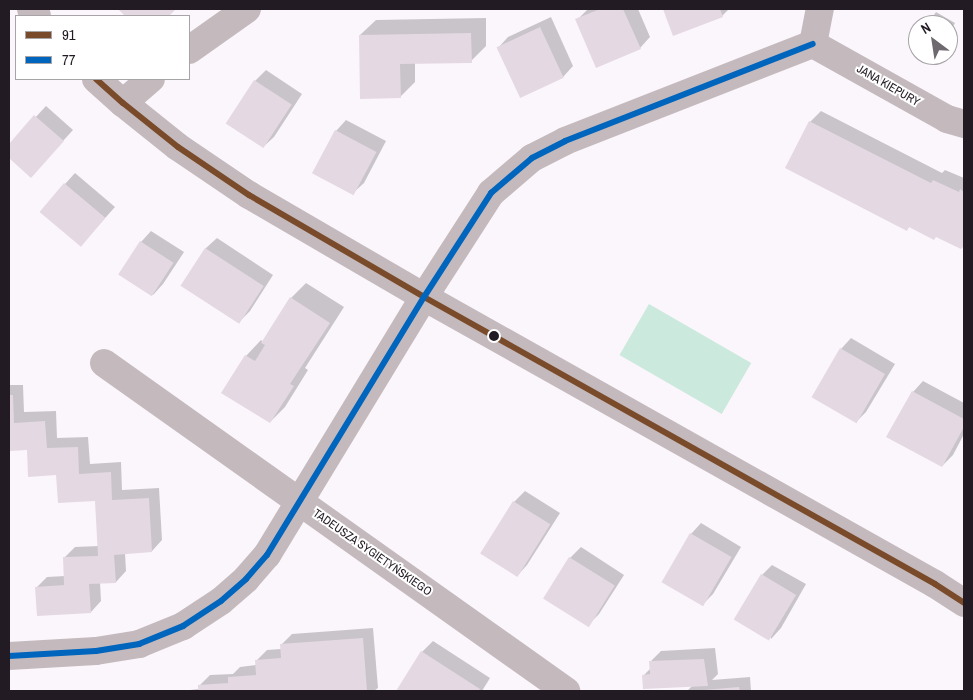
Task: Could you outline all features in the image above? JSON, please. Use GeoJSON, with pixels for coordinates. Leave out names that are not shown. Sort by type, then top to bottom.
{"type":"FeatureCollection","features":[{"type":"Feature","properties":{"kind":"street"},"geometry":{"type":"LineString","coordinates":[[190,49],[247,9]]}},
{"type":"Feature","properties":{"kind":"street"},"geometry":{"type":"LineString","coordinates":[[9,656],[96,651],[138,644],[183,626],[222,602],[267,555],[424,297],[492,193],[532,158],[565,141],[813,44],[820,9]]}},
{"type":"Feature","properties":{"kind":"street","name":"JANA KIEPURY"},"geometry":{"type":"LineString","coordinates":[[813,44],[947,120],[964,124]]}},
{"type":"Feature","properties":{"kind":"street"},"geometry":{"type":"LineString","coordinates":[[97,80],[178,147],[249,194],[424,297],[935,584],[964,603]]}},
{"type":"Feature","properties":{"kind":"street"},"geometry":{"type":"LineString","coordinates":[[123,103],[150,80]]}},
{"type":"Feature","properties":{"kind":"street","name":"TADEUSZA SYGIETYŃSKIEGO"},"geometry":{"type":"LineString","coordinates":[[104,363],[566,691]]}},
{"type":"Feature","properties":{"kind":"green space"},"geometry":{"type":"Polygon","coordinates":[[[649,304],[751,363],[722,414],[620,355],[649,304]]]}},
{"type":"Feature","properties":{"kind":"building"},"geometry":{"type":"Polygon","coordinates":[[[118,9],[176,9],[170,15],[124,15],[118,9]]]}},
{"type":"Feature","properties":{"kind":"building"},"geometry":{"type":"Polygon","coordinates":[[[600,9],[623,9],[641,49],[596,68],[575,19],[600,9]]]}},
{"type":"Feature","properties":{"kind":"building"},"geometry":{"type":"Polygon","coordinates":[[[663,9],[720,9],[723,17],[673,36],[663,9]]]}},
{"type":"Feature","properties":{"kind":"building"},"geometry":{"type":"Polygon","coordinates":[[[540,27],[564,78],[520,98],[496,47],[540,27]]]}},
{"type":"Feature","properties":{"kind":"building"},"geometry":{"type":"Polygon","coordinates":[[[471,33],[472,63],[400,64],[401,98],[360,99],[359,35],[471,33]]]}},
{"type":"Feature","properties":{"kind":"building"},"geometry":{"type":"Polygon","coordinates":[[[254,80],[292,105],[263,148],[226,124],[254,80]]]}},
{"type":"Feature","properties":{"kind":"building"},"geometry":{"type":"Polygon","coordinates":[[[34,115],[64,141],[31,178],[9,158],[9,144],[34,115]]]}},
{"type":"Feature","properties":{"kind":"building"},"geometry":{"type":"Polygon","coordinates":[[[809,121],[931,183],[933,180],[959,192],[960,189],[964,192],[964,246],[961,249],[936,237],[934,240],[909,227],[907,231],[785,168],[809,121]]]}},
{"type":"Feature","properties":{"kind":"building"},"geometry":{"type":"Polygon","coordinates":[[[335,130],[376,152],[353,195],[312,173],[335,130]]]}},
{"type":"Feature","properties":{"kind":"building"},"geometry":{"type":"Polygon","coordinates":[[[64,183],[105,218],[81,247],[40,212],[64,183]]]}},
{"type":"Feature","properties":{"kind":"building"},"geometry":{"type":"Polygon","coordinates":[[[140,241],[174,263],[152,296],[118,275],[140,241]]]}},
{"type":"Feature","properties":{"kind":"building"},"geometry":{"type":"Polygon","coordinates":[[[205,248],[264,286],[239,324],[180,286],[205,248]]]}},
{"type":"Feature","properties":{"kind":"building"},"geometry":{"type":"Polygon","coordinates":[[[290,297],[330,323],[290,384],[294,386],[270,423],[221,393],[245,355],[255,361],[265,345],[261,343],[290,297]]]}},
{"type":"Feature","properties":{"kind":"building"},"geometry":{"type":"Polygon","coordinates":[[[840,348],[885,374],[857,423],[812,397],[840,348]]]}},
{"type":"Feature","properties":{"kind":"building"},"geometry":{"type":"Polygon","coordinates":[[[912,391],[964,419],[964,427],[942,467],[886,437],[912,391]]]}},
{"type":"Feature","properties":{"kind":"building"},"geometry":{"type":"Polygon","coordinates":[[[9,395],[13,395],[14,423],[45,421],[47,448],[78,447],[79,474],[111,472],[112,500],[149,498],[152,552],[114,555],[116,583],[89,584],[91,613],[37,616],[35,587],[64,585],[63,557],[98,556],[95,501],[58,503],[56,475],[28,477],[27,450],[9,451],[9,395]]]}},
{"type":"Feature","properties":{"kind":"building"},"geometry":{"type":"Polygon","coordinates":[[[513,501],[550,524],[517,577],[480,554],[513,501]]]}},
{"type":"Feature","properties":{"kind":"building"},"geometry":{"type":"Polygon","coordinates":[[[690,533],[732,557],[703,606],[662,582],[690,533]]]}},
{"type":"Feature","properties":{"kind":"building"},"geometry":{"type":"Polygon","coordinates":[[[569,557],[615,586],[589,627],[543,599],[569,557]]]}},
{"type":"Feature","properties":{"kind":"building"},"geometry":{"type":"Polygon","coordinates":[[[761,574],[796,595],[769,641],[734,619],[761,574]]]}},
{"type":"Feature","properties":{"kind":"building"},"geometry":{"type":"Polygon","coordinates":[[[363,638],[367,691],[198,691],[198,685],[228,683],[228,677],[256,675],[255,660],[281,658],[280,644],[363,638]]]}},
{"type":"Feature","properties":{"kind":"building"},"geometry":{"type":"Polygon","coordinates":[[[421,651],[480,689],[479,691],[396,691],[421,651]]]}},
{"type":"Feature","properties":{"kind":"building"},"geometry":{"type":"Polygon","coordinates":[[[704,659],[708,686],[643,689],[642,675],[650,674],[649,661],[704,659]]]}},
{"type":"Feature","properties":{"kind":"building"},"geometry":{"type":"Polygon","coordinates":[[[739,687],[740,691],[704,691],[704,690],[739,687]]]}},
{"type":"Feature","properties":{"kind":"transit line","name":"77"},"geometry":{"type":"LineString","coordinates":[[9,656],[96,651],[139,644],[183,626],[221,601],[246,579],[267,555],[424,297],[491,193],[532,158],[565,141],[813,44]]}},
{"type":"Feature","properties":{"kind":"transit line","name":"91"},"geometry":{"type":"LineString","coordinates":[[97,80],[178,147],[249,195],[424,297],[935,584],[964,603]]}}]}
